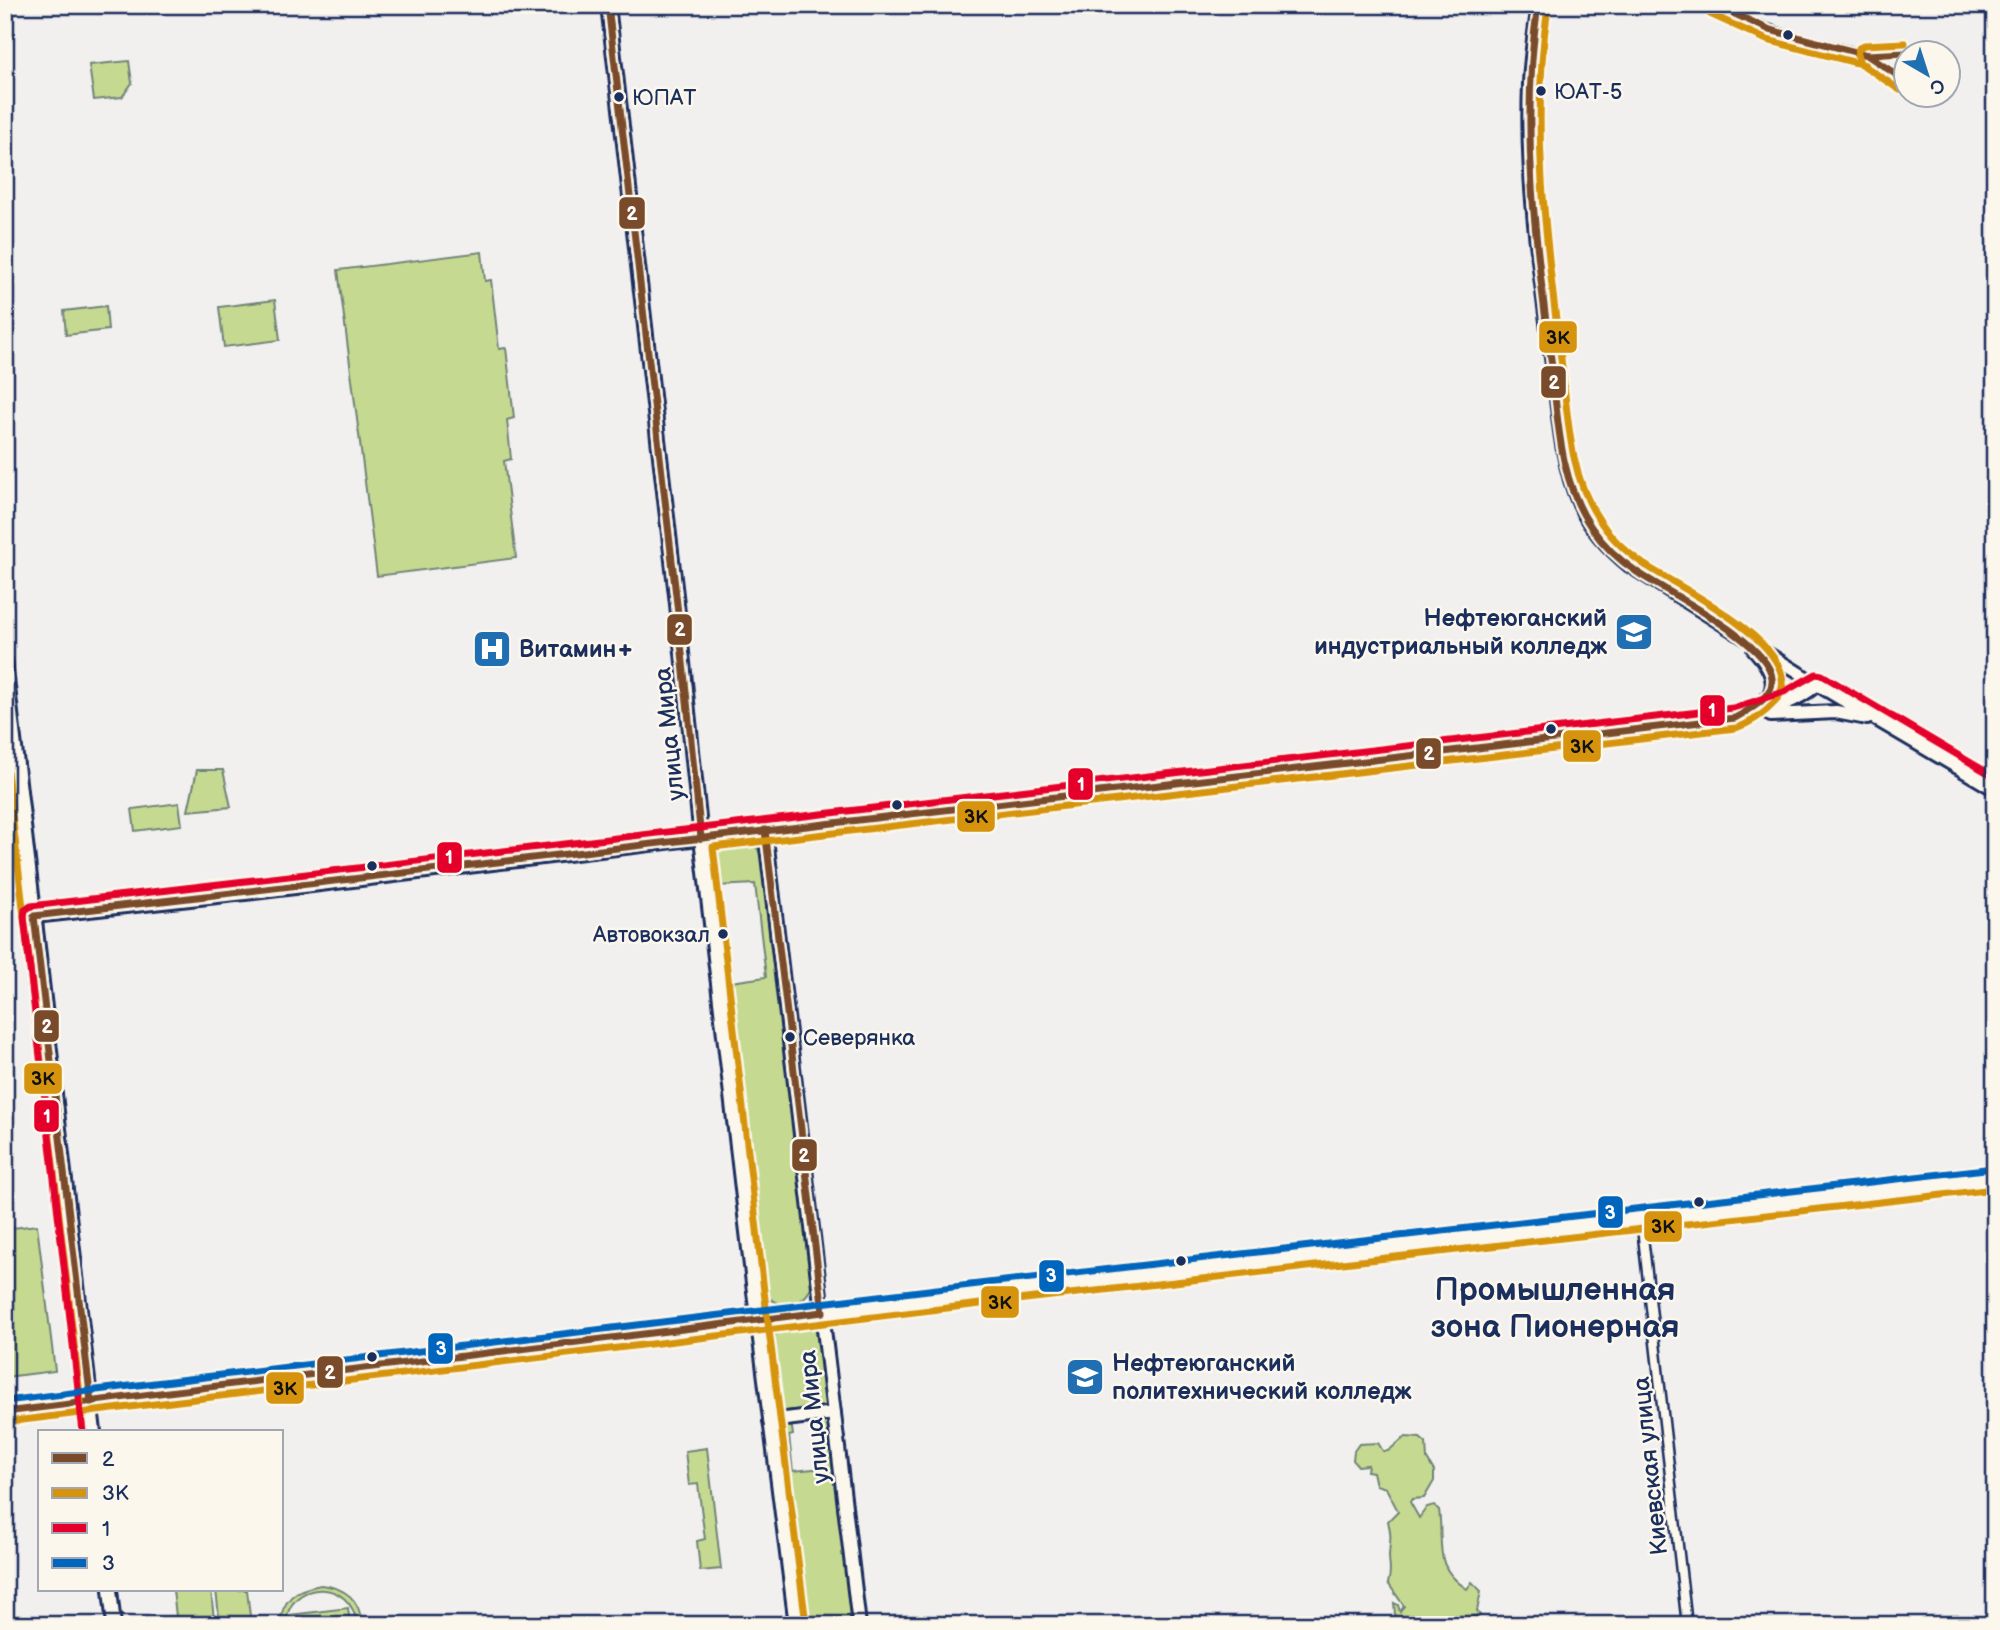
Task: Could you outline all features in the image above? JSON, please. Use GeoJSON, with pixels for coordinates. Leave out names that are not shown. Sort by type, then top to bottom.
{"type":"FeatureCollection","features":[{"type":"Feature","properties":{"kind":"main road","name":"улица Мира"},"geometry":{"type":"LineString","coordinates":[[608,5],[677,604],[701,838],[796,1625]]}},
{"type":"Feature","properties":{"kind":"main road"},"geometry":{"type":"LineString","coordinates":[[5,661],[94,1430]]}},
{"type":"Feature","properties":{"kind":"main road"},"geometry":{"type":"LineString","coordinates":[[1735,718],[1783,706],[1806,694],[1817,684],[1995,789]]}},
{"type":"Feature","properties":{"kind":"main road"},"geometry":{"type":"LineString","coordinates":[[34,916],[1735,718],[1836,712],[1882,722]]}},
{"type":"Feature","properties":{"kind":"main road","name":"улица Мира"},"geometry":{"type":"LineString","coordinates":[[765,830],[859,1625]]}},
{"type":"Feature","properties":{"kind":"main road"},"geometry":{"type":"LineString","coordinates":[[5,1412],[823,1312],[1995,1178]]}},
{"type":"Feature","properties":{"kind":"main road"},"geometry":{"type":"LineString","coordinates":[[770,1421],[834,1413]]}},
{"type":"Feature","properties":{"kind":"main road"},"geometry":{"type":"LineString","coordinates":[[110,1592],[114,1625]]}},
{"type":"Feature","properties":{"kind":"street"},"geometry":{"type":"LineString","coordinates":[[1538,5],[1529,83],[1531,191],[1559,418],[1571,485],[1585,518],[1616,555],[1639,574],[1817,684]]}},
{"type":"Feature","properties":{"kind":"street"},"geometry":{"type":"LineString","coordinates":[[1715,5],[1750,24],[1774,33],[1867,55]]}},
{"type":"Feature","properties":{"kind":"street"},"geometry":{"type":"LineString","coordinates":[[1735,718],[1765,700],[1773,681],[1765,662],[1744,639]]}},
{"type":"Feature","properties":{"kind":"street","name":"Киевская улица"},"geometry":{"type":"LineString","coordinates":[[1641,1219],[1687,1625]]}},
{"type":"Feature","properties":{"kind":"green space"},"geometry":{"type":"Polygon","coordinates":[[[129,61],[132,83],[122,97],[94,100],[89,65],[129,61]]]}},
{"type":"Feature","properties":{"kind":"green space"},"geometry":{"type":"Polygon","coordinates":[[[482,252],[485,281],[491,280],[499,349],[506,348],[514,418],[507,420],[511,459],[504,461],[516,558],[377,576],[338,270],[482,252]]]}},
{"type":"Feature","properties":{"kind":"green space"},"geometry":{"type":"Polygon","coordinates":[[[275,300],[280,340],[224,347],[219,307],[275,300]]]}},
{"type":"Feature","properties":{"kind":"green space"},"geometry":{"type":"Polygon","coordinates":[[[106,306],[108,330],[66,335],[64,311],[106,306]]]}},
{"type":"Feature","properties":{"kind":"green space"},"geometry":{"type":"Polygon","coordinates":[[[197,770],[223,770],[231,807],[188,811],[197,770]]]}},
{"type":"Feature","properties":{"kind":"green space"},"geometry":{"type":"Polygon","coordinates":[[[179,803],[182,825],[135,831],[132,809],[179,803]]]}},
{"type":"Feature","properties":{"kind":"green space"},"geometry":{"type":"Polygon","coordinates":[[[751,844],[758,849],[762,861],[813,1282],[804,1298],[788,1304],[772,1300],[761,1285],[727,987],[731,982],[766,977],[755,884],[716,886],[711,864],[712,857],[722,849],[751,844]]]}},
{"type":"Feature","properties":{"kind":"green space"},"geometry":{"type":"Polygon","coordinates":[[[37,1225],[55,1371],[5,1377],[5,1229],[37,1225]]]}},
{"type":"Feature","properties":{"kind":"green space"},"geometry":{"type":"Polygon","coordinates":[[[810,1325],[820,1334],[828,1406],[778,1412],[771,1342],[782,1330],[810,1325]]]}},
{"type":"Feature","properties":{"kind":"green space"},"geometry":{"type":"Polygon","coordinates":[[[820,1420],[828,1422],[831,1427],[853,1625],[804,1625],[780,1431],[783,1425],[787,1424],[792,1428],[793,1435],[789,1436],[793,1471],[824,1468],[821,1433],[814,1433],[813,1423],[820,1420]]]}},
{"type":"Feature","properties":{"kind":"green space"},"geometry":{"type":"Polygon","coordinates":[[[1405,1437],[1420,1438],[1426,1443],[1427,1459],[1434,1471],[1434,1481],[1424,1498],[1412,1499],[1410,1502],[1419,1518],[1427,1507],[1434,1505],[1439,1510],[1444,1563],[1456,1580],[1467,1589],[1472,1582],[1481,1591],[1477,1611],[1480,1615],[1473,1616],[1469,1625],[1400,1625],[1395,1615],[1394,1603],[1398,1605],[1400,1612],[1404,1606],[1388,1583],[1388,1521],[1398,1511],[1386,1488],[1376,1485],[1373,1472],[1367,1471],[1368,1465],[1358,1466],[1353,1460],[1354,1451],[1359,1444],[1378,1443],[1383,1451],[1388,1451],[1405,1437]]]}},
{"type":"Feature","properties":{"kind":"green space"},"geometry":{"type":"Polygon","coordinates":[[[707,1448],[721,1569],[700,1571],[697,1541],[705,1539],[698,1484],[689,1485],[685,1451],[707,1448]]]}},
{"type":"Feature","properties":{"kind":"green space"},"geometry":{"type":"Polygon","coordinates":[[[321,1585],[338,1589],[350,1596],[358,1608],[362,1625],[357,1625],[353,1609],[344,1598],[333,1592],[320,1590],[308,1592],[297,1599],[289,1610],[286,1625],[280,1625],[284,1608],[292,1596],[304,1589],[321,1585]]]}},
{"type":"Feature","properties":{"kind":"green space"},"geometry":{"type":"Polygon","coordinates":[[[173,1592],[211,1592],[214,1620],[177,1625],[173,1592]]]}},
{"type":"Feature","properties":{"kind":"green space"},"geometry":{"type":"Polygon","coordinates":[[[216,1592],[247,1592],[251,1625],[220,1625],[216,1592]]]}},
{"type":"Feature","properties":{"kind":"green space"},"geometry":{"type":"Polygon","coordinates":[[[348,1608],[350,1625],[291,1625],[290,1615],[348,1608]]]}},
{"type":"Feature","properties":{"kind":"transit line","name":"2"},"geometry":{"type":"LineString","coordinates":[[608,5],[677,604],[701,838]]}},
{"type":"Feature","properties":{"kind":"transit line","name":"2"},"geometry":{"type":"LineString","coordinates":[[91,1402],[34,916],[1735,718],[1765,698],[1772,685],[1772,678],[1767,664],[1754,649],[1714,619],[1637,572],[1618,557],[1591,527],[1572,488],[1561,446],[1535,227],[1530,94],[1538,5]]}},
{"type":"Feature","properties":{"kind":"transit line","name":"2"},"geometry":{"type":"LineString","coordinates":[[1715,5],[1770,30],[1867,55]]}},
{"type":"Feature","properties":{"kind":"transit line","name":"3К"},"geometry":{"type":"LineString","coordinates":[[806,1624],[764,1291],[713,847],[1736,728],[1757,718],[1775,702],[1783,682],[1776,662],[1760,641],[1709,603],[1642,563],[1624,548],[1598,518],[1581,481],[1568,420],[1542,183],[1540,95],[1548,7]]}},
{"type":"Feature","properties":{"kind":"transit line","name":"3К"},"geometry":{"type":"LineString","coordinates":[[1710,14],[1767,40],[1865,65]]}},
{"type":"Feature","properties":{"kind":"transit line","name":"3К"},"geometry":{"type":"LineString","coordinates":[[1892,44],[1864,45],[1859,48],[1857,54],[1860,63],[1892,85]]}},
{"type":"Feature","properties":{"kind":"transit line","name":"2"},"geometry":{"type":"LineString","coordinates":[[1892,54],[1867,55],[1892,72]]}},
{"type":"Feature","properties":{"kind":"transit line","name":"1"},"geometry":{"type":"LineString","coordinates":[[83,1430],[24,917],[25,910],[31,906],[1733,708],[1784,692],[1816,674],[1822,675],[1995,777]]}},
{"type":"Feature","properties":{"kind":"transit line","name":"3К"},"geometry":{"type":"LineString","coordinates":[[5,754],[81,1403]]}},
{"type":"Feature","properties":{"kind":"transit line","name":"2"},"geometry":{"type":"LineString","coordinates":[[5,1412],[823,1312],[765,830]]}},
{"type":"Feature","properties":{"kind":"transit line","name":"3"},"geometry":{"type":"LineString","coordinates":[[5,1401],[970,1285],[1994,1168]]}},
{"type":"Feature","properties":{"kind":"transit line","name":"3К"},"geometry":{"type":"LineString","coordinates":[[6,1422],[972,1305],[1995,1189]]}},
{"type":"Feature","properties":{"kind":"place","name":"ЮАТ-5"},"geometry":{"type":"Point","coordinates":[1541,91]}},
{"type":"Feature","properties":{"kind":"place","name":"ЮПАТ"},"geometry":{"type":"Point","coordinates":[619,97]}},
{"type":"Feature","properties":{"kind":"place","name":"Нефтеюганский индустриальный колледж"},"geometry":{"type":"Point","coordinates":[1634,632]}},
{"type":"Feature","properties":{"kind":"place","name":"Витамин+"},"geometry":{"type":"Point","coordinates":[492,649]}},
{"type":"Feature","properties":{"kind":"place","name":"Автовокзал"},"geometry":{"type":"Point","coordinates":[723,934]}},
{"type":"Feature","properties":{"kind":"place","name":"Северянка"},"geometry":{"type":"Point","coordinates":[790,1037]}},
{"type":"Feature","properties":{"kind":"place","name":"Нефтеюганский политехнический колледж"},"geometry":{"type":"Point","coordinates":[1085,1377]}},
{"type":"Feature","properties":{"kind":"district","name":"Промышленная зона Пионерная"},"geometry":{"type":"Point","coordinates":[1555,1308]}}]}
